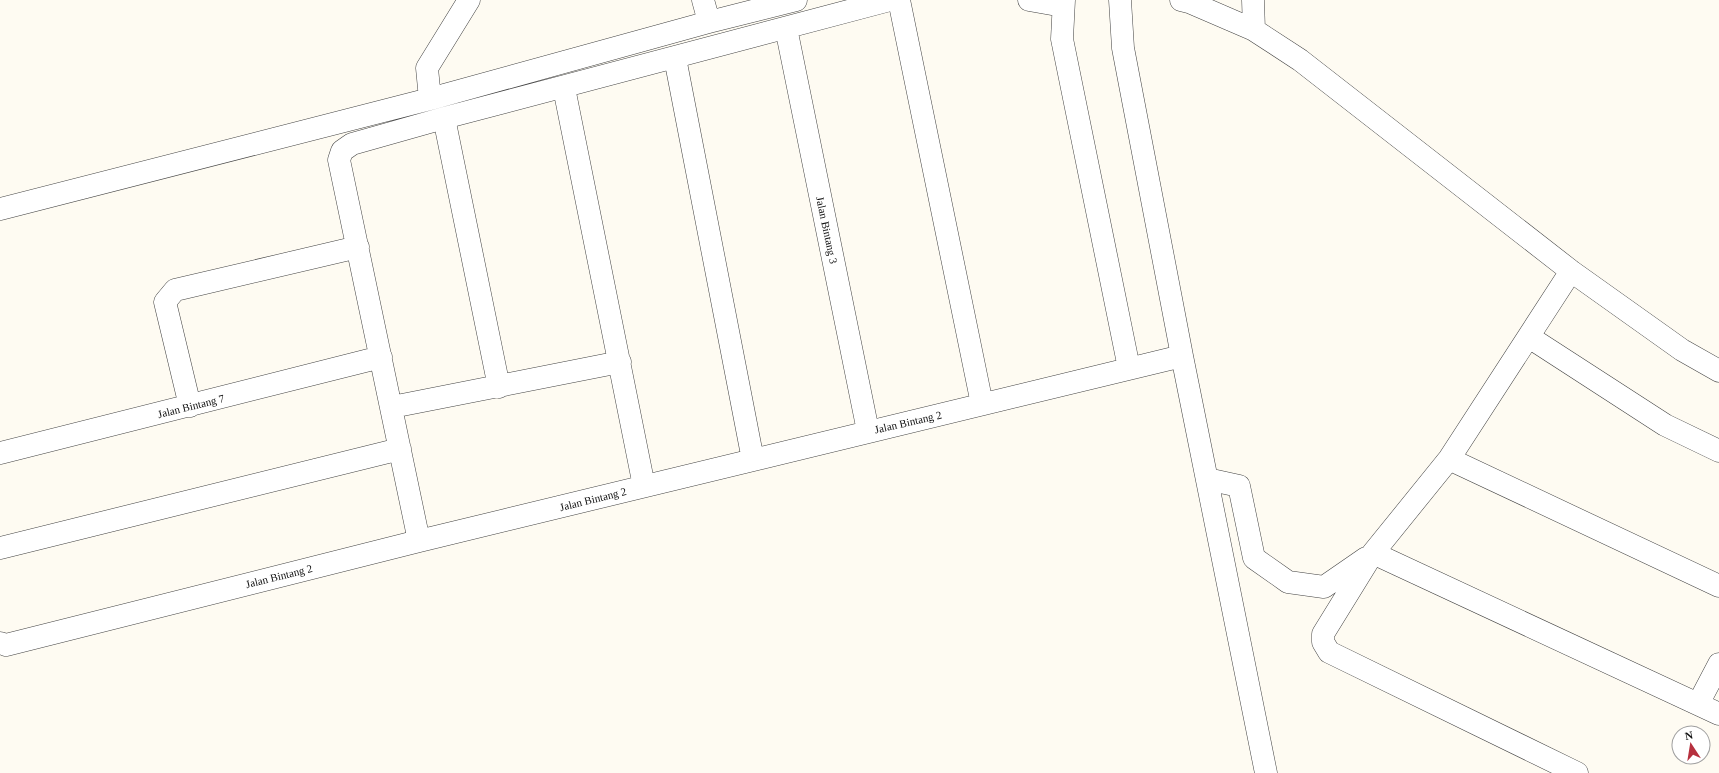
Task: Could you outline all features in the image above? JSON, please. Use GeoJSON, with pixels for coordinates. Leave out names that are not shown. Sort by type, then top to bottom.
{"type":"FeatureCollection","features":[{"type":"Feature","properties":{"kind":"street"},"geometry":{"type":"LineString","coordinates":[[430,99],[427,68],[469,0]]}},
{"type":"Feature","properties":{"kind":"street"},"geometry":{"type":"LineString","coordinates":[[702,0],[708,22]]}},
{"type":"Feature","properties":{"kind":"street"},"geometry":{"type":"LineString","coordinates":[[0,209],[430,99],[708,22],[796,0]]}},
{"type":"Feature","properties":{"kind":"street"},"geometry":{"type":"LineString","coordinates":[[419,541],[339,160],[342,151],[352,144],[444,118],[564,88],[890,0]]}},
{"type":"Feature","properties":{"kind":"street"},"geometry":{"type":"LineString","coordinates":[[899,0],[982,404]]}},
{"type":"Feature","properties":{"kind":"street"},"geometry":{"type":"LineString","coordinates":[[1029,0],[1064,3],[1062,39],[1129,368]]}},
{"type":"Feature","properties":{"kind":"street"},"geometry":{"type":"LineString","coordinates":[[1120,0],[1123,48],[1182,356],[1266,773]]}},
{"type":"Feature","properties":{"kind":"street"},"geometry":{"type":"LineString","coordinates":[[1181,0],[1254,30],[1300,60],[1572,271],[1682,350],[1719,371]]}},
{"type":"Feature","properties":{"kind":"street"},"geometry":{"type":"LineString","coordinates":[[1252,0],[1254,30]]}},
{"type":"Feature","properties":{"kind":"street","name":"Jalan Bintang 3"},"geometry":{"type":"LineString","coordinates":[[786,28],[868,431]]}},
{"type":"Feature","properties":{"kind":"street"},"geometry":{"type":"LineString","coordinates":[[675,58],[753,460]]}},
{"type":"Feature","properties":{"kind":"street"},"geometry":{"type":"LineString","coordinates":[[564,88],[644,486]]}},
{"type":"Feature","properties":{"kind":"street"},"geometry":{"type":"LineString","coordinates":[[444,118],[499,387]]}},
{"type":"Feature","properties":{"kind":"street"},"geometry":{"type":"LineString","coordinates":[[190,406],[165,302],[175,290],[358,247]]}},
{"type":"Feature","properties":{"kind":"street"},"geometry":{"type":"LineString","coordinates":[[1572,271],[1449,459],[1373,553],[1323,634],[1323,642],[1329,652],[1577,773]]}},
{"type":"Feature","properties":{"kind":"street"},"geometry":{"type":"LineString","coordinates":[[1529,337],[1666,425],[1719,450]]}},
{"type":"Feature","properties":{"kind":"street","name":"Jalan Bintang 2"},"geometry":{"type":"LineString","coordinates":[[3,644],[868,431],[1182,356]]}},
{"type":"Feature","properties":{"kind":"street","name":"Jalan Bintang 7"},"geometry":{"type":"LineString","coordinates":[[0,453],[381,357]]}},
{"type":"Feature","properties":{"kind":"street"},"geometry":{"type":"LineString","coordinates":[[392,407],[620,362]]}},
{"type":"Feature","properties":{"kind":"street"},"geometry":{"type":"LineString","coordinates":[[0,548],[400,449]]}},
{"type":"Feature","properties":{"kind":"street"},"geometry":{"type":"LineString","coordinates":[[1449,459],[1719,586]]}},
{"type":"Feature","properties":{"kind":"street"},"geometry":{"type":"LineString","coordinates":[[1207,479],[1239,486],[1254,558],[1288,582],[1324,586],[1373,553]]}},
{"type":"Feature","properties":{"kind":"street"},"geometry":{"type":"LineString","coordinates":[[1373,553],[1719,714]]}},
{"type":"Feature","properties":{"kind":"street"},"geometry":{"type":"LineString","coordinates":[[1698,704],[1719,664]]}}]}
